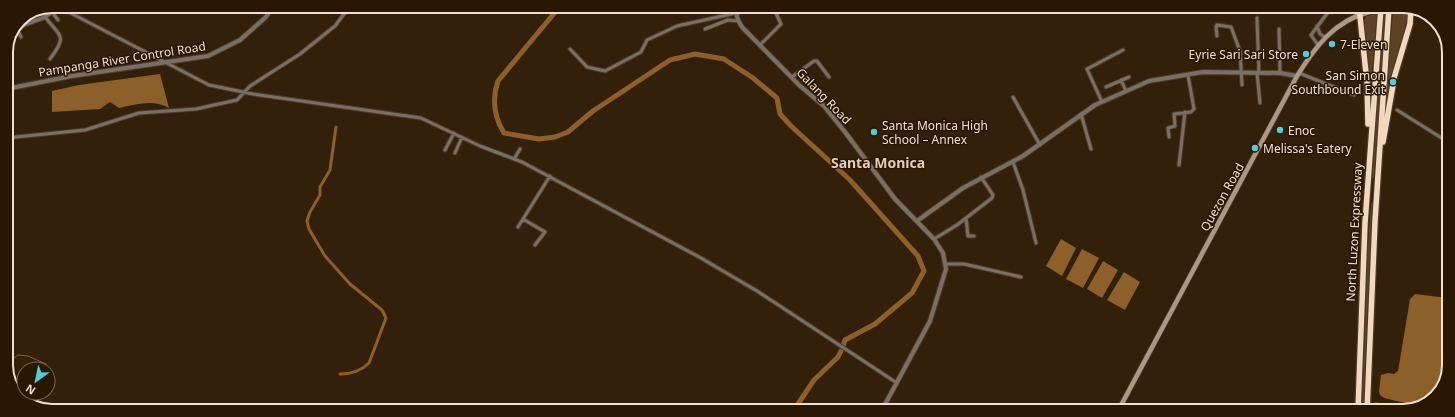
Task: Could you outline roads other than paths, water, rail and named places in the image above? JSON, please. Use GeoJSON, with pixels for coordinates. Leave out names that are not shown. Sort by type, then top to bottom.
{"type":"FeatureCollection","features":[{"type":"Feature","properties":{"kind":"highway","name":"North Luzon Expressway"},"geometry":{"type":"LineString","coordinates":[[1358,404],[1369,154],[1381,13]]}},
{"type":"Feature","properties":{"kind":"highway","name":"North Luzon Expressway"},"geometry":{"type":"LineString","coordinates":[[1367,404],[1374,221],[1389,13]]}},
{"type":"Feature","properties":{"kind":"highway"},"geometry":{"type":"LineString","coordinates":[[1394,78],[1410,24],[1411,14]]}},
{"type":"Feature","properties":{"kind":"highway"},"geometry":{"type":"LineString","coordinates":[[1360,15],[1366,73]]}},
{"type":"Feature","properties":{"kind":"highway"},"geometry":{"type":"LineString","coordinates":[[1367,80],[1369,154]]}},
{"type":"Feature","properties":{"kind":"highway"},"geometry":{"type":"LineString","coordinates":[[1374,221],[1377,212],[1383,143],[1393,85]]}},
{"type":"Feature","properties":{"kind":"main road","name":"Quezon Road"},"geometry":{"type":"LineString","coordinates":[[1122,404],[1298,75],[1325,37],[1345,22],[1366,13]]}},
{"type":"Feature","properties":{"kind":"street"},"geometry":{"type":"LineString","coordinates":[[23,26],[45,17],[50,13]]}},
{"type":"Feature","properties":{"kind":"street"},"geometry":{"type":"LineString","coordinates":[[53,13],[58,20]]}},
{"type":"Feature","properties":{"kind":"street"},"geometry":{"type":"LineString","coordinates":[[72,13],[202,83],[244,92],[421,118],[514,159],[550,176],[757,291],[897,383]]}},
{"type":"Feature","properties":{"kind":"street","name":"Pampanga River Control Road"},"geometry":{"type":"LineString","coordinates":[[13,88],[64,78],[200,58],[218,52],[240,40],[268,13]]}},
{"type":"Feature","properties":{"kind":"street"},"geometry":{"type":"LineString","coordinates":[[13,137],[85,130],[142,112],[204,107],[237,100],[250,86],[282,66],[323,36],[339,23],[345,13]]}},
{"type":"Feature","properties":{"kind":"street"},"geometry":{"type":"LineString","coordinates":[[570,49],[587,67],[597,71],[606,71],[641,52],[647,40],[676,26],[736,13]]}},
{"type":"Feature","properties":{"kind":"street","name":"Galang Road"},"geometry":{"type":"LineString","coordinates":[[736,13],[738,21],[760,45],[824,106],[895,199],[934,239],[943,253],[946,264]]}},
{"type":"Feature","properties":{"kind":"street"},"geometry":{"type":"LineString","coordinates":[[760,45],[781,24],[776,13]]}},
{"type":"Feature","properties":{"kind":"street"},"geometry":{"type":"LineString","coordinates":[[1318,45],[1311,37],[1317,26],[1327,13]]}},
{"type":"Feature","properties":{"kind":"street"},"geometry":{"type":"LineString","coordinates":[[45,17],[61,38],[61,43],[50,59]]}},
{"type":"Feature","properties":{"kind":"street"},"geometry":{"type":"LineString","coordinates":[[1258,18],[1258,73],[1260,103]]}},
{"type":"Feature","properties":{"kind":"street"},"geometry":{"type":"LineString","coordinates":[[705,29],[730,20],[738,21]]}},
{"type":"Feature","properties":{"kind":"street"},"geometry":{"type":"LineString","coordinates":[[1217,36],[1217,25],[1231,27],[1240,51],[1242,85]]}},
{"type":"Feature","properties":{"kind":"street"},"geometry":{"type":"LineString","coordinates":[[1317,26],[1320,34],[1325,37]]}},
{"type":"Feature","properties":{"kind":"street"},"geometry":{"type":"LineString","coordinates":[[1279,29],[1280,73]]}},
{"type":"Feature","properties":{"kind":"street"},"geometry":{"type":"LineString","coordinates":[[19,32],[21,37]]}},
{"type":"Feature","properties":{"kind":"street"},"geometry":{"type":"LineString","coordinates":[[1102,102],[1087,69],[1123,50]]}},
{"type":"Feature","properties":{"kind":"street"},"geometry":{"type":"LineString","coordinates":[[792,77],[817,60],[829,77]]}},
{"type":"Feature","properties":{"kind":"street"},"geometry":{"type":"LineString","coordinates":[[917,221],[949,197],[981,177],[1013,162],[1040,145],[1082,114],[1102,102],[1149,81],[1203,72],[1280,73],[1298,75],[1354,95]]}},
{"type":"Feature","properties":{"kind":"street"},"geometry":{"type":"LineString","coordinates":[[1170,114],[1191,112],[1194,109],[1188,75]]}},
{"type":"Feature","properties":{"kind":"street"},"geometry":{"type":"LineString","coordinates":[[1106,86],[1129,77]]}},
{"type":"Feature","properties":{"kind":"street"},"geometry":{"type":"LineString","coordinates":[[1121,80],[1126,91]]}},
{"type":"Feature","properties":{"kind":"street"},"geometry":{"type":"LineString","coordinates":[[1013,97],[1040,145]]}},
{"type":"Feature","properties":{"kind":"street"},"geometry":{"type":"LineString","coordinates":[[1397,110],[1442,138]]}},
{"type":"Feature","properties":{"kind":"street"},"geometry":{"type":"LineString","coordinates":[[1179,165],[1184,112]]}},
{"type":"Feature","properties":{"kind":"street"},"geometry":{"type":"LineString","coordinates":[[1082,114],[1090,149]]}},
{"type":"Feature","properties":{"kind":"street"},"geometry":{"type":"LineString","coordinates":[[1169,137],[1168,128],[1175,126],[1174,114]]}},
{"type":"Feature","properties":{"kind":"street"},"geometry":{"type":"LineString","coordinates":[[445,150],[454,133]]}},
{"type":"Feature","properties":{"kind":"street"},"geometry":{"type":"LineString","coordinates":[[455,153],[462,137]]}},
{"type":"Feature","properties":{"kind":"street"},"geometry":{"type":"LineString","coordinates":[[514,159],[520,149]]}},
{"type":"Feature","properties":{"kind":"street"},"geometry":{"type":"LineString","coordinates":[[1013,162],[1023,190],[1036,243]]}},
{"type":"Feature","properties":{"kind":"street"},"geometry":{"type":"LineString","coordinates":[[518,226],[550,176]]}},
{"type":"Feature","properties":{"kind":"street"},"geometry":{"type":"LineString","coordinates":[[934,239],[966,218],[992,198],[993,195],[981,177]]}},
{"type":"Feature","properties":{"kind":"street"},"geometry":{"type":"LineString","coordinates":[[966,218],[968,236],[974,236]]}},
{"type":"Feature","properties":{"kind":"street"},"geometry":{"type":"LineString","coordinates":[[523,219],[545,232],[535,245]]}},
{"type":"Feature","properties":{"kind":"street"},"geometry":{"type":"LineString","coordinates":[[885,404],[930,321],[937,301],[946,264],[964,264],[1021,278]]}},
{"type":"Feature","properties":{"kind":"waterway"},"geometry":{"type":"LineString","coordinates":[[554,13],[498,81],[495,94],[495,108],[498,121],[504,133],[539,139],[555,137],[568,132],[593,111],[670,60],[695,54],[724,59],[753,78],[777,98],[780,114],[850,180],[918,256],[924,271],[912,293],[875,324],[845,340],[843,346]]}},
{"type":"Feature","properties":{"kind":"waterway"},"geometry":{"type":"LineString","coordinates":[[336,127],[330,170],[320,187],[320,195],[310,212],[307,221],[309,229],[325,256],[350,284],[382,310],[386,318],[369,363],[356,372],[340,374]]}},
{"type":"Feature","properties":{"kind":"waterway"},"geometry":{"type":"LineString","coordinates":[[798,404],[814,380],[838,357],[841,351]]}},
{"type":"Feature","properties":{"kind":"waterway"},"geometry":{"type":"LineString","coordinates":[[13,359],[18,355],[28,356],[39,361]]}},
{"type":"Feature","properties":{"kind":"place","name":"7-Eleven"},"geometry":{"type":"Point","coordinates":[1332,44]}},
{"type":"Feature","properties":{"kind":"place","name":"Eyrie Sari Sari Store"},"geometry":{"type":"Point","coordinates":[1306,54]}},
{"type":"Feature","properties":{"kind":"place","name":"San Simon Southbound Exit"},"geometry":{"type":"Point","coordinates":[1393,82]}},
{"type":"Feature","properties":{"kind":"place","name":"Enoc"},"geometry":{"type":"Point","coordinates":[1280,130]}},
{"type":"Feature","properties":{"kind":"place","name":"Santa Monica High School – Annex"},"geometry":{"type":"Point","coordinates":[874,132]}},
{"type":"Feature","properties":{"kind":"place","name":"Melissa's Eatery"},"geometry":{"type":"Point","coordinates":[1255,148]}},
{"type":"Feature","properties":{"kind":"district","name":"Santa Monica"},"geometry":{"type":"Point","coordinates":[878,162]}}]}
